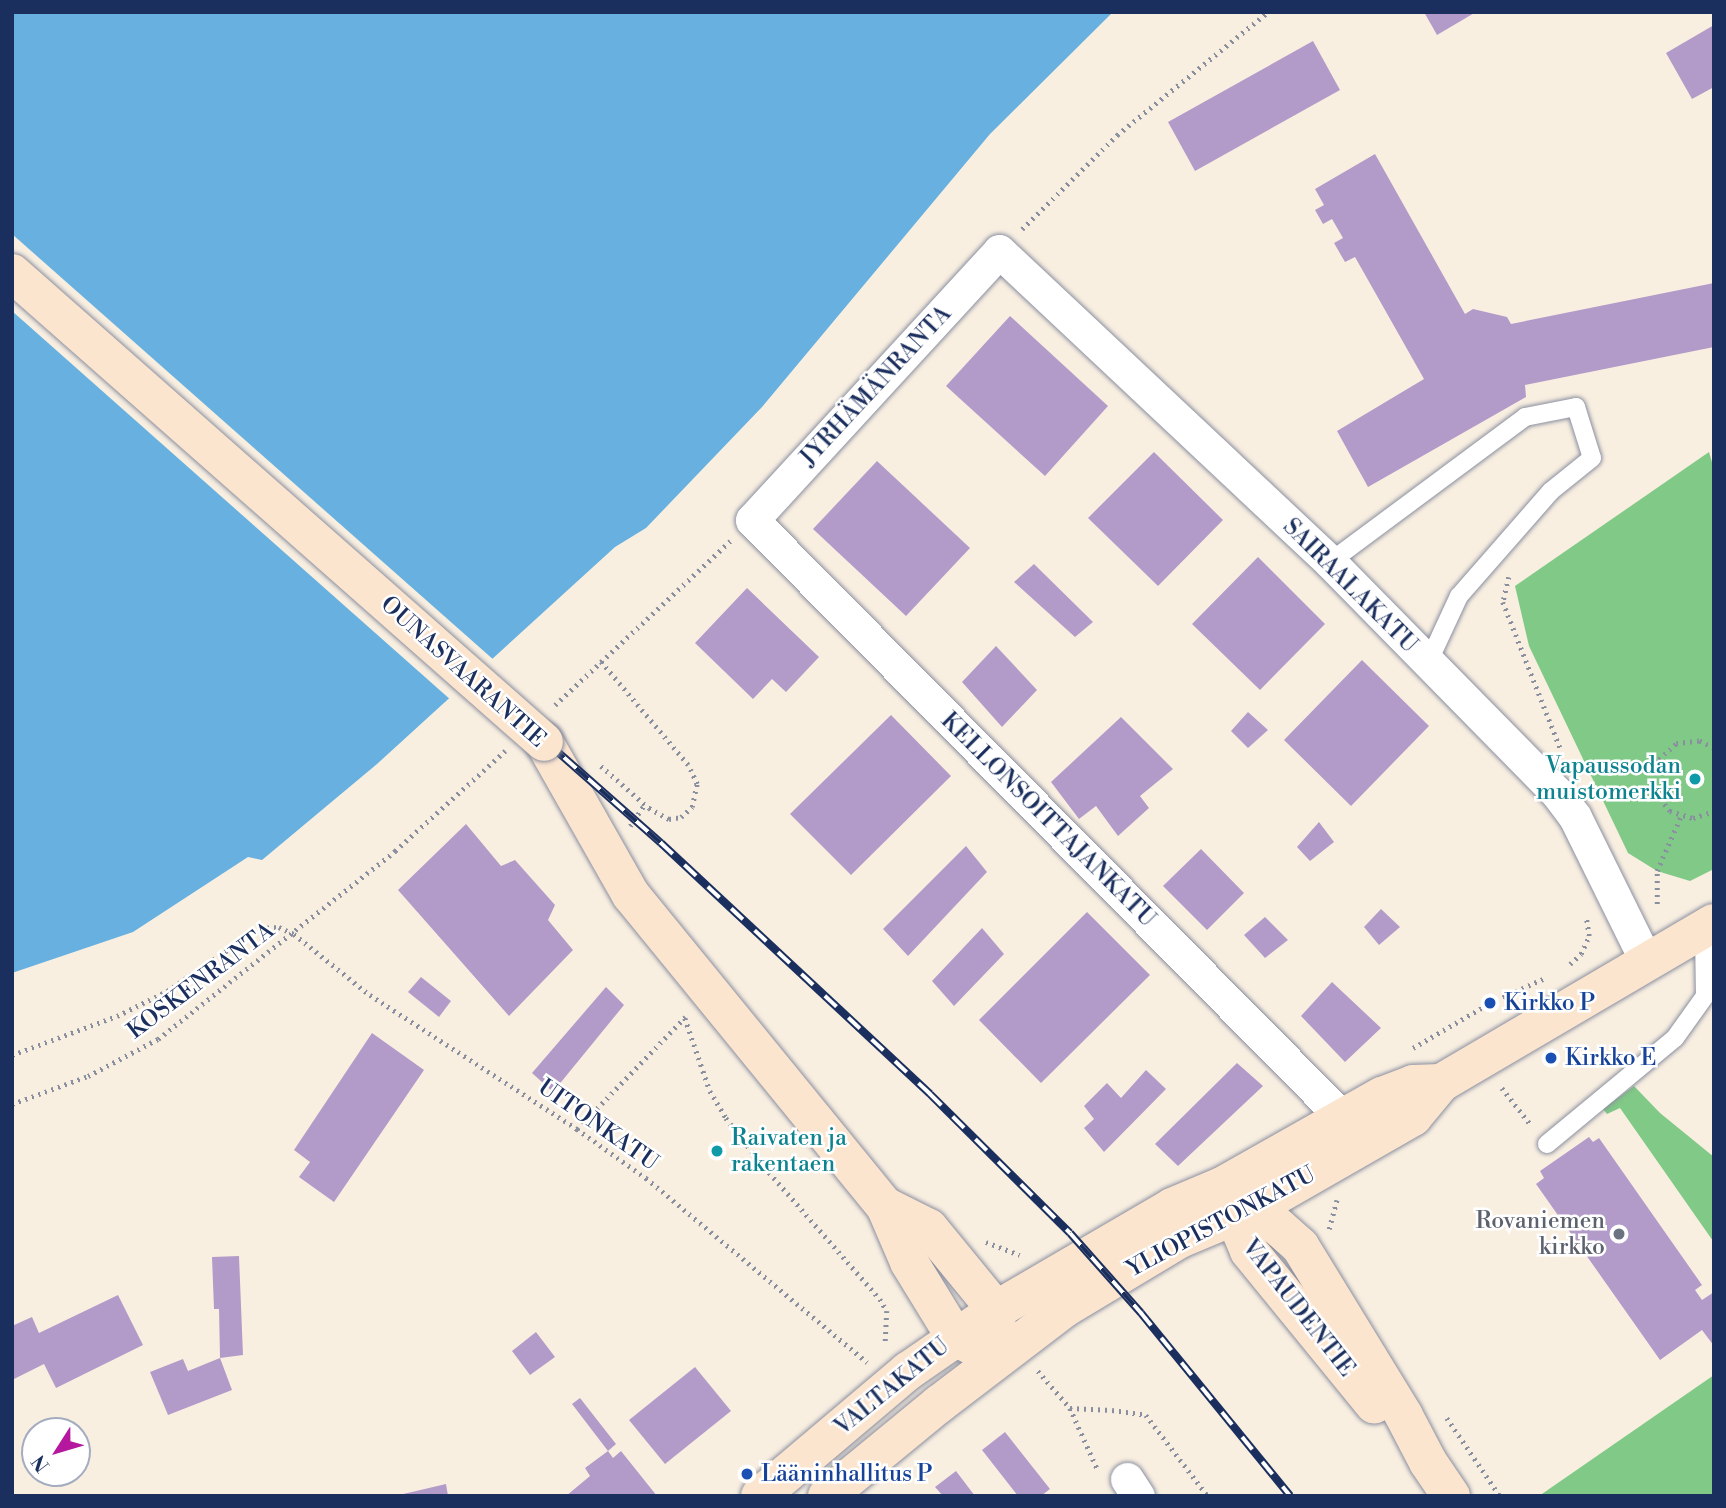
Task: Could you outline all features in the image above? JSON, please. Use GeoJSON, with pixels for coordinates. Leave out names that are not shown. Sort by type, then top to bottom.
{"type":"FeatureCollection","features":[{"type":"Feature","properties":{"kind":"street","name":"JYRHÄMÄNRANTA"},"geometry":{"type":"LineString","coordinates":[[752,520],[999,251]]}},
{"type":"Feature","properties":{"kind":"street","name":"SAIRAALAKATU"},"geometry":{"type":"LineString","coordinates":[[999,251],[1330,562],[1561,798],[1575,817],[1647,963]]}},
{"type":"Feature","properties":{"kind":"street","name":"OUNASVAARANTIE"},"geometry":{"type":"LineString","coordinates":[[12,273],[544,741],[631,895],[885,1206],[909,1262],[956,1337]]}},
{"type":"Feature","properties":{"kind":"street","name":"KELLONSOITTAJANKATU"},"geometry":{"type":"LineString","coordinates":[[752,520],[1345,1119]]}},
{"type":"Feature","properties":{"kind":"street","name":"YLIOPISTONKATU"},"geometry":{"type":"LineString","coordinates":[[996,1310],[1172,1207],[1237,1203],[1413,1117],[1441,1083],[1709,926]]}},
{"type":"Feature","properties":{"kind":"street","name":"YLIOPISTONKATU"},"geometry":{"type":"LineString","coordinates":[[997,1358],[1065,1308],[1237,1203],[1345,1119],[1382,1096],[1413,1084],[1441,1083]]}},
{"type":"Feature","properties":{"kind":"street","name":"VAPAUDENTIE"},"geometry":{"type":"LineString","coordinates":[[1237,1203],[1300,1246],[1404,1416],[1428,1462],[1451,1496]]}},
{"type":"Feature","properties":{"kind":"street","name":"OUNASVAARANTIE"},"geometry":{"type":"LineString","coordinates":[[885,1206],[929,1228],[996,1310]]}},
{"type":"Feature","properties":{"kind":"street","name":"VALTAKATU"},"geometry":{"type":"LineString","coordinates":[[760,1496],[908,1371],[996,1310]]}},
{"type":"Feature","properties":{"kind":"street"},"geometry":{"type":"LineString","coordinates":[[956,1337],[997,1358],[996,1310]]}},
{"type":"Feature","properties":{"kind":"street","name":"VALTAKATU"},"geometry":{"type":"LineString","coordinates":[[827,1496],[997,1358]]}},
{"type":"Feature","properties":{"kind":"lane"},"geometry":{"type":"LineString","coordinates":[[1330,562],[1525,417],[1576,407],[1592,458],[1551,491],[1459,596],[1427,664]]}},
{"type":"Feature","properties":{"kind":"lane"},"geometry":{"type":"LineString","coordinates":[[1547,1144],[1675,1038],[1705,996],[1709,926]]}},
{"type":"Feature","properties":{"kind":"path"},"geometry":{"type":"LineString","coordinates":[[999,251],[1117,135],[1268,12]]}},
{"type":"Feature","properties":{"kind":"path"},"geometry":{"type":"LineString","coordinates":[[596,762],[645,804],[669,819],[681,817],[692,807],[697,784],[688,765],[601,662]]}},
{"type":"Feature","properties":{"kind":"path"},"geometry":{"type":"LineString","coordinates":[[1714,747],[1687,741],[1667,750],[1655,770],[1656,793],[1670,811],[1693,818],[1714,811]]}},
{"type":"Feature","properties":{"kind":"path"},"geometry":{"type":"LineString","coordinates":[[628,828],[645,804]]}},
{"type":"Feature","properties":{"kind":"path"},"geometry":{"type":"LineString","coordinates":[[1657,904],[1657,871],[1681,816]]}},
{"type":"Feature","properties":{"kind":"path"},"geometry":{"type":"LineString","coordinates":[[12,1055],[117,1016],[167,991],[260,928],[278,927],[294,934]]}},
{"type":"Feature","properties":{"kind":"path","name":"KOSKENRANTA"},"geometry":{"type":"LineString","coordinates":[[12,1104],[75,1082],[141,1051],[294,934]]}},
{"type":"Feature","properties":{"kind":"path","name":"UITONKATU"},"geometry":{"type":"LineString","coordinates":[[294,934],[370,995],[577,1129],[646,1178],[867,1363]]}},
{"type":"Feature","properties":{"kind":"path"},"geometry":{"type":"LineString","coordinates":[[1568,967],[1581,954],[1589,936]]}},
{"type":"Feature","properties":{"kind":"path"},"geometry":{"type":"LineString","coordinates":[[1408,1051],[1490,1003],[1556,973]]}},
{"type":"Feature","properties":{"kind":"path"},"geometry":{"type":"LineString","coordinates":[[679,1007],[685,1017],[710,1091],[726,1118],[760,1162],[880,1299],[887,1311],[886,1343]]}},
{"type":"Feature","properties":{"kind":"path"},"geometry":{"type":"LineString","coordinates":[[577,1129],[685,1017]]}},
{"type":"Feature","properties":{"kind":"path"},"geometry":{"type":"LineString","coordinates":[[1502,1087],[1521,1112]]}},
{"type":"Feature","properties":{"kind":"path"},"geometry":{"type":"LineString","coordinates":[[983,1241],[1000,1245],[1027,1259]]}},
{"type":"Feature","properties":{"kind":"path"},"geometry":{"type":"LineString","coordinates":[[1034,1367],[1070,1408],[1122,1485]]}},
{"type":"Feature","properties":{"kind":"path"},"geometry":{"type":"LineString","coordinates":[[1070,1408],[1146,1415],[1208,1496]]}},
{"type":"Feature","properties":{"kind":"green space"},"geometry":{"type":"Polygon","coordinates":[[[1709,452],[1714,469],[1714,869],[1690,881],[1657,871],[1628,853],[1529,646],[1515,586],[1709,452]]]}},
{"type":"Feature","properties":{"kind":"green space"},"geometry":{"type":"Polygon","coordinates":[[[1634,1086],[1660,1113],[1714,1157],[1713,1241],[1620,1108],[1607,1114],[1603,1109],[1634,1086]]]}},
{"type":"Feature","properties":{"kind":"green space"},"geometry":{"type":"Polygon","coordinates":[[[1714,1375],[1714,1496],[1539,1496],[1714,1375]]]}},
{"type":"Feature","properties":{"kind":"water"},"geometry":{"type":"Polygon","coordinates":[[[12,12],[1113,12],[990,134],[762,407],[646,528],[615,547],[377,764],[262,860],[248,857],[133,932],[12,973],[12,12]]]}},
{"type":"Feature","properties":{"kind":"pier"},"geometry":{"type":"Polygon","coordinates":[[[12,234],[495,661],[452,701],[12,311],[12,234]]]}},
{"type":"Feature","properties":{"kind":"building"},"geometry":{"type":"Polygon","coordinates":[[[1424,12],[1476,12],[1437,35],[1424,12]]]}},
{"type":"Feature","properties":{"kind":"building"},"geometry":{"type":"Polygon","coordinates":[[[1714,25],[1714,87],[1692,99],[1666,53],[1714,25]]]}},
{"type":"Feature","properties":{"kind":"building"},"geometry":{"type":"Polygon","coordinates":[[[1313,41],[1340,90],[1195,171],[1168,122],[1313,41]]]}},
{"type":"Feature","properties":{"kind":"building"},"geometry":{"type":"Polygon","coordinates":[[[1375,154],[1465,314],[1473,309],[1507,317],[1511,324],[1714,283],[1714,347],[1525,385],[1526,397],[1368,487],[1337,431],[1424,379],[1355,257],[1345,262],[1334,243],[1343,238],[1332,219],[1323,224],[1315,210],[1324,205],[1315,189],[1375,154]]]}},
{"type":"Feature","properties":{"kind":"building"},"geometry":{"type":"Polygon","coordinates":[[[1010,316],[1108,406],[1045,476],[946,386],[1010,316]]]}},
{"type":"Feature","properties":{"kind":"building"},"geometry":{"type":"Polygon","coordinates":[[[1154,452],[1223,520],[1158,586],[1088,518],[1154,452]]]}},
{"type":"Feature","properties":{"kind":"building"},"geometry":{"type":"Polygon","coordinates":[[[877,461],[970,548],[906,616],[813,529],[877,461]]]}},
{"type":"Feature","properties":{"kind":"building"},"geometry":{"type":"Polygon","coordinates":[[[1258,557],[1325,624],[1260,690],[1192,624],[1258,557]]]}},
{"type":"Feature","properties":{"kind":"building"},"geometry":{"type":"Polygon","coordinates":[[[1034,564],[1093,622],[1075,637],[1014,582],[1034,564]]]}},
{"type":"Feature","properties":{"kind":"building"},"geometry":{"type":"Polygon","coordinates":[[[747,588],[819,657],[786,692],[772,679],[753,699],[695,643],[747,588]]]}},
{"type":"Feature","properties":{"kind":"building"},"geometry":{"type":"Polygon","coordinates":[[[996,646],[1037,690],[1002,727],[962,682],[996,646]]]}},
{"type":"Feature","properties":{"kind":"building"},"geometry":{"type":"Polygon","coordinates":[[[1362,660],[1429,726],[1351,806],[1284,740],[1362,660]]]}},
{"type":"Feature","properties":{"kind":"building"},"geometry":{"type":"Polygon","coordinates":[[[1248,712],[1268,730],[1248,748],[1231,731],[1248,712]]]}},
{"type":"Feature","properties":{"kind":"building"},"geometry":{"type":"Polygon","coordinates":[[[891,715],[951,776],[851,875],[790,814],[891,715]]]}},
{"type":"Feature","properties":{"kind":"building"},"geometry":{"type":"Polygon","coordinates":[[[1121,717],[1173,769],[1140,796],[1149,808],[1118,836],[1096,806],[1079,819],[1051,782],[1121,717]]]}},
{"type":"Feature","properties":{"kind":"building"},"geometry":{"type":"Polygon","coordinates":[[[1319,822],[1334,842],[1310,861],[1297,847],[1319,822]]]}},
{"type":"Feature","properties":{"kind":"building"},"geometry":{"type":"Polygon","coordinates":[[[466,824],[501,866],[515,860],[555,905],[548,920],[573,950],[509,1016],[398,890],[466,824]]]}},
{"type":"Feature","properties":{"kind":"building"},"geometry":{"type":"Polygon","coordinates":[[[966,846],[987,872],[908,956],[883,929],[966,846]]]}},
{"type":"Feature","properties":{"kind":"building"},"geometry":{"type":"Polygon","coordinates":[[[1201,849],[1244,893],[1207,930],[1163,886],[1201,849]]]}},
{"type":"Feature","properties":{"kind":"building"},"geometry":{"type":"Polygon","coordinates":[[[1381,909],[1400,927],[1379,945],[1364,927],[1381,909]]]}},
{"type":"Feature","properties":{"kind":"building"},"geometry":{"type":"Polygon","coordinates":[[[1087,912],[1150,975],[1041,1083],[979,1020],[1087,912]]]}},
{"type":"Feature","properties":{"kind":"building"},"geometry":{"type":"Polygon","coordinates":[[[1265,917],[1288,940],[1265,958],[1244,935],[1265,917]]]}},
{"type":"Feature","properties":{"kind":"building"},"geometry":{"type":"Polygon","coordinates":[[[982,928],[1004,954],[954,1006],[932,981],[982,928]]]}},
{"type":"Feature","properties":{"kind":"building"},"geometry":{"type":"Polygon","coordinates":[[[421,977],[451,1001],[439,1017],[408,992],[421,977]]]}},
{"type":"Feature","properties":{"kind":"building"},"geometry":{"type":"Polygon","coordinates":[[[1332,982],[1381,1028],[1345,1062],[1301,1016],[1332,982]]]}},
{"type":"Feature","properties":{"kind":"building"},"geometry":{"type":"Polygon","coordinates":[[[606,987],[624,1005],[553,1092],[532,1073],[606,987]]]}},
{"type":"Feature","properties":{"kind":"building"},"geometry":{"type":"Polygon","coordinates":[[[372,1033],[424,1070],[334,1202],[299,1177],[310,1162],[294,1150],[372,1033]]]}},
{"type":"Feature","properties":{"kind":"building"},"geometry":{"type":"Polygon","coordinates":[[[1237,1063],[1263,1086],[1178,1166],[1155,1144],[1237,1063]]]}},
{"type":"Feature","properties":{"kind":"building"},"geometry":{"type":"Polygon","coordinates":[[[1146,1070],[1166,1089],[1104,1152],[1084,1128],[1094,1119],[1084,1106],[1107,1083],[1121,1098],[1146,1070]]]}},
{"type":"Feature","properties":{"kind":"building","name":"Rovaniemen kirkko"},"geometry":{"type":"Polygon","coordinates":[[[1589,1137],[1593,1142],[1599,1138],[1702,1285],[1695,1290],[1702,1300],[1714,1292],[1714,1346],[1702,1330],[1660,1360],[1536,1184],[1544,1178],[1540,1171],[1589,1137]]]}},
{"type":"Feature","properties":{"kind":"building"},"geometry":{"type":"Polygon","coordinates":[[[239,1256],[243,1355],[220,1358],[219,1309],[214,1309],[212,1257],[239,1256]]]}},
{"type":"Feature","properties":{"kind":"building"},"geometry":{"type":"Polygon","coordinates":[[[118,1295],[143,1345],[56,1388],[44,1364],[12,1380],[12,1326],[32,1317],[39,1333],[118,1295]]]}},
{"type":"Feature","properties":{"kind":"building"},"geometry":{"type":"Polygon","coordinates":[[[536,1332],[555,1357],[530,1375],[512,1351],[536,1332]]]}},
{"type":"Feature","properties":{"kind":"building"},"geometry":{"type":"Polygon","coordinates":[[[220,1358],[232,1390],[168,1415],[150,1372],[183,1359],[188,1371],[220,1358]]]}},
{"type":"Feature","properties":{"kind":"building"},"geometry":{"type":"Polygon","coordinates":[[[695,1367],[731,1411],[665,1464],[629,1420],[695,1367]]]}},
{"type":"Feature","properties":{"kind":"building"},"geometry":{"type":"Polygon","coordinates":[[[580,1398],[616,1444],[608,1451],[572,1404],[580,1398]]]}},
{"type":"Feature","properties":{"kind":"building"},"geometry":{"type":"Polygon","coordinates":[[[1005,1432],[1050,1489],[1041,1496],[1018,1496],[982,1450],[1005,1432]]]}},
{"type":"Feature","properties":{"kind":"building"},"geometry":{"type":"Polygon","coordinates":[[[608,1451],[613,1458],[621,1451],[657,1496],[566,1496],[590,1476],[585,1468],[608,1451]]]}},
{"type":"Feature","properties":{"kind":"building"},"geometry":{"type":"Polygon","coordinates":[[[956,1471],[975,1496],[943,1496],[935,1487],[956,1471]]]}},
{"type":"Feature","properties":{"kind":"building"},"geometry":{"type":"Polygon","coordinates":[[[446,1484],[448,1496],[399,1496],[399,1495],[446,1484]]]}},
{"type":"Feature","properties":{"kind":"railway"},"geometry":{"type":"LineString","coordinates":[[12,271],[661,843],[930,1094],[1070,1233],[1141,1313],[1290,1496]]}},
{"type":"Feature","properties":{"kind":"place","name":"Vapaussodan muistomerkki"},"geometry":{"type":"Point","coordinates":[1695,779]}},
{"type":"Feature","properties":{"kind":"place","name":"Kirkko P"},"geometry":{"type":"Point","coordinates":[1490,1003]}},
{"type":"Feature","properties":{"kind":"place","name":"Kirkko E"},"geometry":{"type":"Point","coordinates":[1551,1058]}},
{"type":"Feature","properties":{"kind":"place","name":"Raivaten ja rakentaen"},"geometry":{"type":"Point","coordinates":[717,1151]}},
{"type":"Feature","properties":{"kind":"place","name":"Rovaniemen kirkko"},"geometry":{"type":"Point","coordinates":[1619,1234]}},
{"type":"Feature","properties":{"kind":"place","name":"Lääninhallitus P"},"geometry":{"type":"Point","coordinates":[747,1474]}}]}
